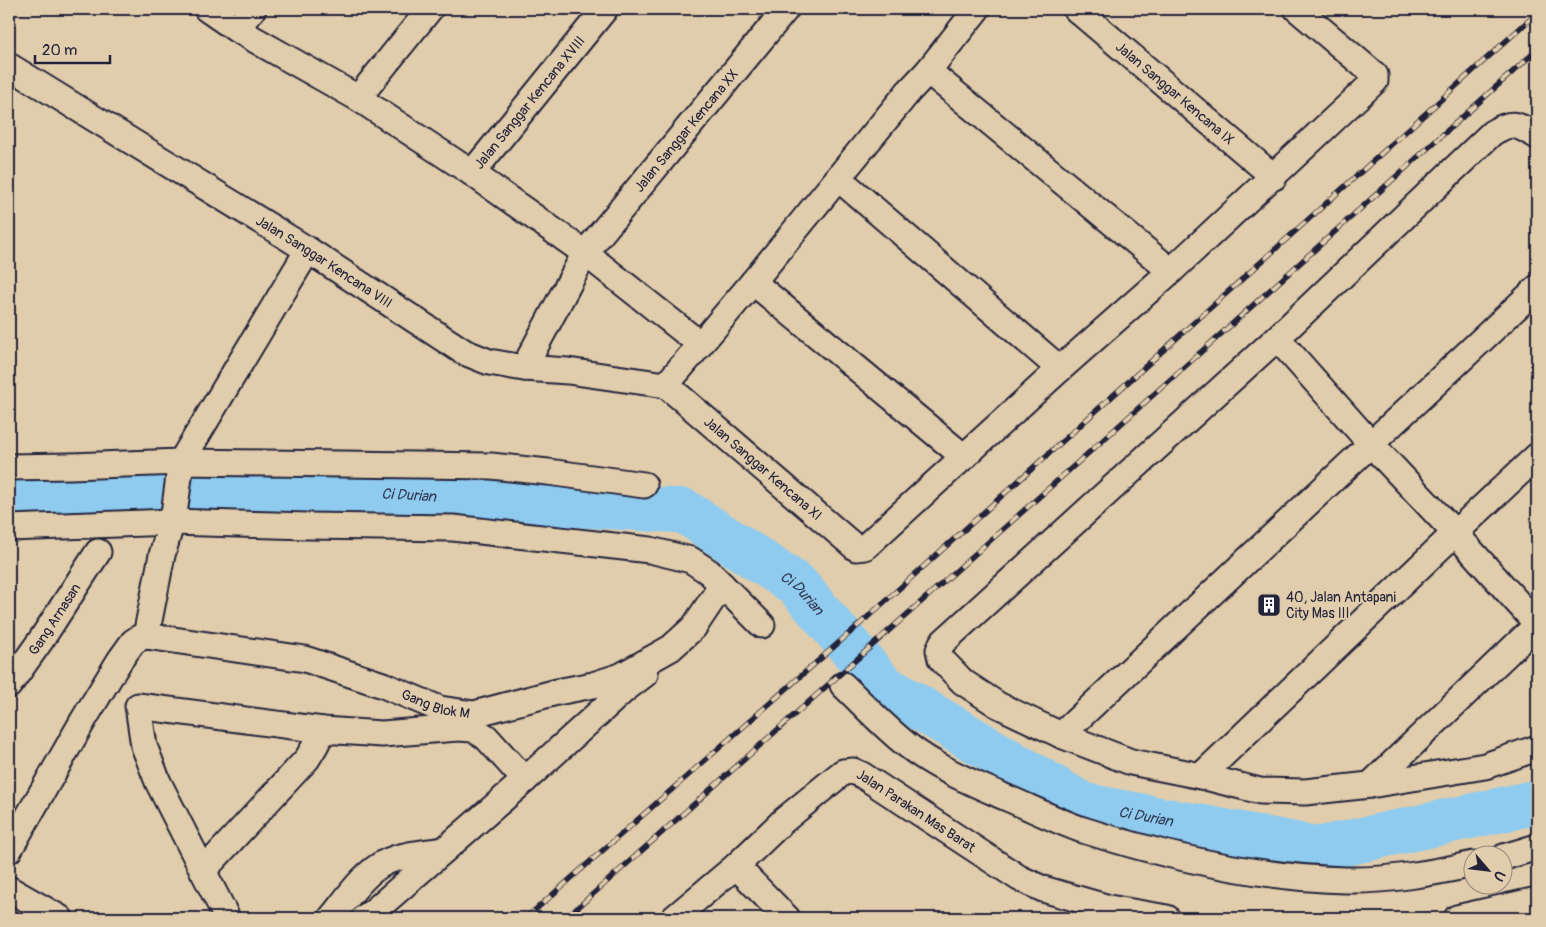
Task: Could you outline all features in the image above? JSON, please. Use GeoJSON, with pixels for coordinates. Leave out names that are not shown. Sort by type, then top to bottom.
{"type":"FeatureCollection","features":[{"type":"Feature","properties":{"kind":"street"},"geometry":{"type":"LineString","coordinates":[[207,9],[236,29],[358,98],[472,172],[585,254],[700,344]]}},
{"type":"Feature","properties":{"kind":"street"},"geometry":{"type":"LineString","coordinates":[[236,29],[253,9]]}},
{"type":"Feature","properties":{"kind":"street"},"geometry":{"type":"LineString","coordinates":[[358,98],[430,9]]}},
{"type":"Feature","properties":{"kind":"street","name":"Jalan Sanggar Kencana XVIII"},"geometry":{"type":"LineString","coordinates":[[472,172],[605,9]]}},
{"type":"Feature","properties":{"kind":"street","name":"Jalan Sanggar Kencana XX"},"geometry":{"type":"LineString","coordinates":[[524,368],[585,254],[786,9]]}},
{"type":"Feature","properties":{"kind":"street"},"geometry":{"type":"LineString","coordinates":[[666,385],[928,71],[977,9]]}},
{"type":"Feature","properties":{"kind":"street","name":"Jalan Sanggar Kencana IX"},"geometry":{"type":"LineString","coordinates":[[1076,9],[1274,177]]}},
{"type":"Feature","properties":{"kind":"street"},"geometry":{"type":"LineString","coordinates":[[753,282],[964,457],[1060,369],[1172,271],[1375,81],[1375,75],[1297,9]]}},
{"type":"Feature","properties":{"kind":"street","name":"Jalan Sanggar Kencana VIII"},"geometry":{"type":"LineString","coordinates":[[9,66],[308,250],[464,352],[489,362],[524,368],[568,371],[666,385]]}},
{"type":"Feature","properties":{"kind":"street"},"geometry":{"type":"LineString","coordinates":[[928,71],[1172,271]]}},
{"type":"Feature","properties":{"kind":"street"},"geometry":{"type":"LineString","coordinates":[[1537,136],[1519,126],[1506,125],[1492,133],[1277,338],[942,644],[939,650],[941,659],[963,682],[998,705],[1061,735],[1131,762],[1201,776],[1260,791],[1306,792],[1370,785],[1484,766],[1537,748]]}},
{"type":"Feature","properties":{"kind":"street"},"geometry":{"type":"LineString","coordinates":[[838,178],[1060,369]]}},
{"type":"Feature","properties":{"kind":"street"},"geometry":{"type":"LineString","coordinates":[[9,850],[120,660],[133,642],[146,636],[162,556],[173,518],[180,465],[308,250]]}},
{"type":"Feature","properties":{"kind":"street"},"geometry":{"type":"LineString","coordinates":[[1061,735],[1537,288]]}},
{"type":"Feature","properties":{"kind":"street"},"geometry":{"type":"LineString","coordinates":[[1277,338],[1370,444],[1455,533],[1537,624],[1370,785]]}},
{"type":"Feature","properties":{"kind":"street","name":"Jalan Sanggar Kencana XI"},"geometry":{"type":"LineString","coordinates":[[666,385],[856,548],[865,547],[964,457]]}},
{"type":"Feature","properties":{"kind":"street"},"geometry":{"type":"LineString","coordinates":[[1201,776],[1537,456]]}},
{"type":"Feature","properties":{"kind":"street"},"geometry":{"type":"LineString","coordinates":[[9,467],[180,465],[491,466],[644,485]]}},
{"type":"Feature","properties":{"kind":"street"},"geometry":{"type":"LineString","coordinates":[[9,528],[173,518],[308,526],[453,528],[650,550],[691,560],[709,572],[762,624]]}},
{"type":"Feature","properties":{"kind":"street","name":"Gang Arnasan"},"geometry":{"type":"LineString","coordinates":[[9,686],[98,552]]}},
{"type":"Feature","properties":{"kind":"street","name":"Gang Blok M"},"geometry":{"type":"LineString","coordinates":[[146,636],[306,659],[383,685],[440,709],[474,714],[557,692],[593,685],[620,676],[671,648],[694,627],[722,585]]}},
{"type":"Feature","properties":{"kind":"street"},"geometry":{"type":"LineString","coordinates":[[364,918],[525,780],[624,690],[649,671]]}},
{"type":"Feature","properties":{"kind":"street"},"geometry":{"type":"LineString","coordinates":[[844,685],[908,746],[945,769],[976,785],[1079,828],[1165,853],[1232,867],[1287,875],[1347,880],[1420,875],[1464,866]]}},
{"type":"Feature","properties":{"kind":"street"},"geometry":{"type":"LineString","coordinates":[[227,918],[158,782],[144,746],[138,706],[323,730],[382,734],[458,728],[473,729],[486,737],[525,780]]}},
{"type":"Feature","properties":{"kind":"street"},"geometry":{"type":"LineString","coordinates":[[204,871],[307,759],[323,730]]}},
{"type":"Feature","properties":{"kind":"street","name":"Jalan Parakan Mas Barat"},"geometry":{"type":"LineString","coordinates":[[674,918],[736,866],[783,821],[843,772],[853,771],[862,775],[1019,878],[1044,889],[1109,908],[1167,918]]}},
{"type":"Feature","properties":{"kind":"street"},"geometry":{"type":"LineString","coordinates":[[1514,854],[1537,847]]}},
{"type":"Feature","properties":{"kind":"street"},"geometry":{"type":"LineString","coordinates":[[331,918],[369,874],[386,862],[444,850]]}},
{"type":"Feature","properties":{"kind":"street"},"geometry":{"type":"LineString","coordinates":[[736,866],[787,918]]}},
{"type":"Feature","properties":{"kind":"street"},"geometry":{"type":"LineString","coordinates":[[9,889],[26,910],[60,918]]}},
{"type":"Feature","properties":{"kind":"street"},"geometry":{"type":"LineString","coordinates":[[1457,918],[1537,900]]}},
{"type":"Feature","properties":{"kind":"waterway","name":"Ci Durian"},"geometry":{"type":"LineString","coordinates":[[9,499],[304,489],[684,511],[797,585],[883,686],[1083,805],[1319,849],[1537,802]]}},
{"type":"Feature","properties":{"kind":"railway"},"geometry":{"type":"LineString","coordinates":[[526,918],[861,623],[1537,13]]}},
{"type":"Feature","properties":{"kind":"railway"},"geometry":{"type":"LineString","coordinates":[[566,918],[1103,440],[1537,50]]}},
{"type":"Feature","properties":{"kind":"place","name":"40, Jalan Antapani City Mas III"},"geometry":{"type":"Point","coordinates":[1269,605]}}]}
